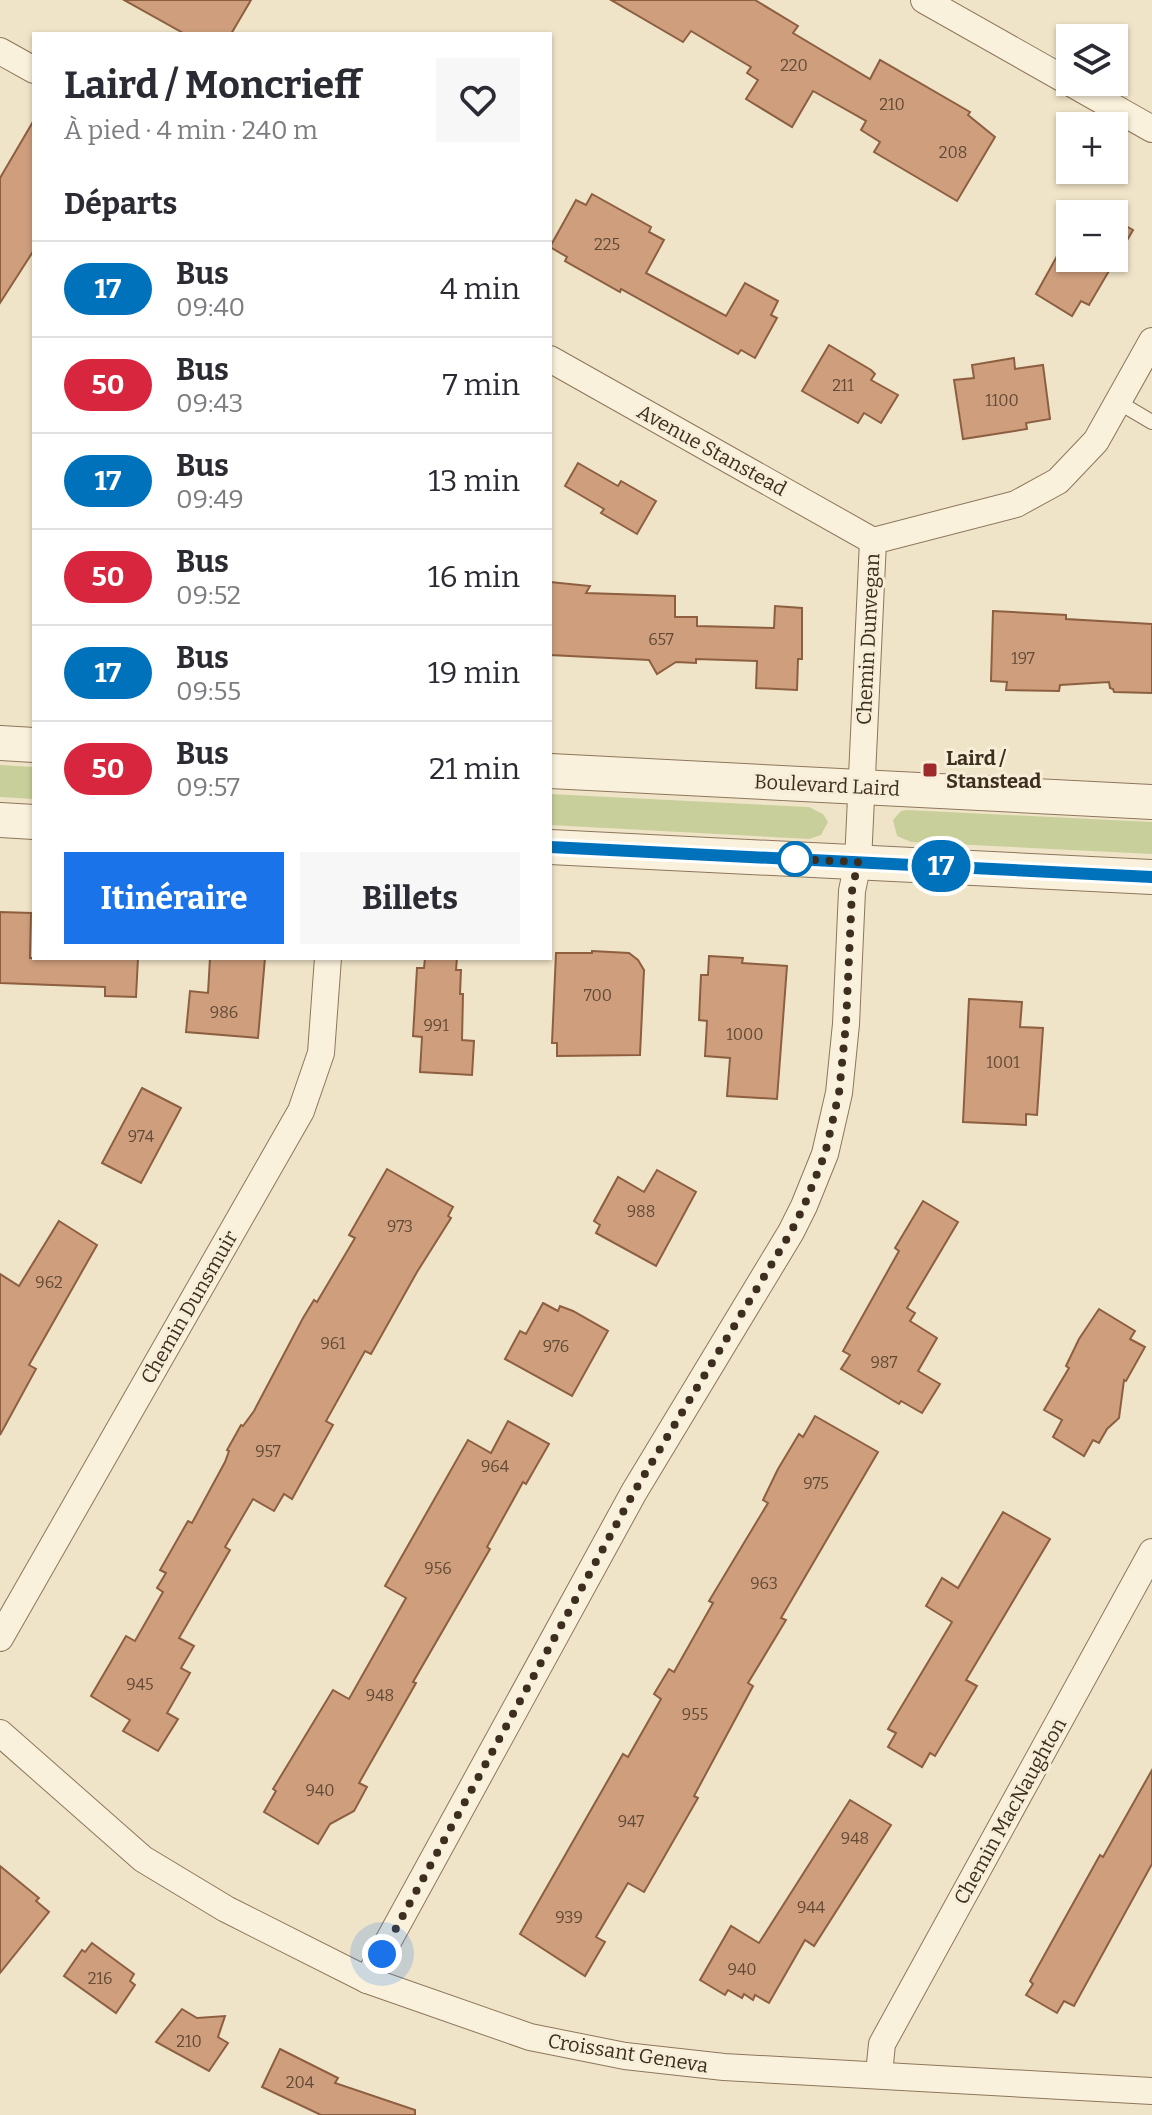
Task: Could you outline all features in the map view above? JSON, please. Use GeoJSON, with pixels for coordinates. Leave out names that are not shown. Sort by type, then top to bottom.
{"type":"FeatureCollection","features":[{"type":"Feature","properties":{"kind":"street"},"geometry":{"type":"LineString","coordinates":[[924,0],[1152,129]]}},
{"type":"Feature","properties":{"kind":"street"},"geometry":{"type":"LineString","coordinates":[[0,51],[32,69]]}},
{"type":"Feature","properties":{"kind":"street","name":"Chemin Dunvegan"},"geometry":{"type":"LineString","coordinates":[[367,1980],[634,1492],[791,1232],[825,1154],[839,1093],[846,1024],[852,891],[858,862],[873,541],[1016,504],[1058,481],[1096,441],[1152,341]]}},
{"type":"Feature","properties":{"kind":"street","name":"Avenue Stanstead"},"geometry":{"type":"LineString","coordinates":[[552,360],[873,541]]}},
{"type":"Feature","properties":{"kind":"street"},"geometry":{"type":"LineString","coordinates":[[0,743],[32,745]]}},
{"type":"Feature","properties":{"kind":"street","name":"Boulevard Laird"},"geometry":{"type":"LineString","coordinates":[[552,771],[1152,802]]}},
{"type":"Feature","properties":{"kind":"street"},"geometry":{"type":"LineString","coordinates":[[0,820],[32,822]]}},
{"type":"Feature","properties":{"kind":"street"},"geometry":{"type":"LineString","coordinates":[[552,847],[1152,877]]}},
{"type":"Feature","properties":{"kind":"street","name":"Chemin Dunsmuir"},"geometry":{"type":"LineString","coordinates":[[0,1638],[301,1111],[321,1053],[328,960]]}},
{"type":"Feature","properties":{"kind":"street","name":"Chemin MacNaughton"},"geometry":{"type":"LineString","coordinates":[[879,2074],[882,2044],[1152,1552]]}},
{"type":"Feature","properties":{"kind":"street","name":"Croissant Geneva"},"geometry":{"type":"LineString","coordinates":[[0,1733],[143,1859],[226,1909],[367,1980],[530,2037],[625,2056],[724,2067],[1152,2091]]}},
{"type":"Feature","properties":{"kind":"lane"},"geometry":{"type":"LineString","coordinates":[[1118,402],[1152,422]]}},
{"type":"Feature","properties":{"kind":"green space"},"geometry":{"type":"Polygon","coordinates":[[[0,765],[32,767],[32,799],[0,797],[0,765]]]}},
{"type":"Feature","properties":{"kind":"green space"},"geometry":{"type":"Polygon","coordinates":[[[552,794],[809,807],[823,814],[828,822],[821,835],[809,839],[552,825],[552,794]]]}},
{"type":"Feature","properties":{"kind":"green space"},"geometry":{"type":"Polygon","coordinates":[[[901,811],[1152,822],[1152,854],[911,842],[897,836],[893,820],[901,811]]]}},
{"type":"Feature","properties":{"kind":"building"},"geometry":{"type":"Polygon","coordinates":[[[124,0],[251,0],[232,32],[181,32],[124,0]]]}},
{"type":"Feature","properties":{"kind":"building"},"geometry":{"type":"Polygon","coordinates":[[[611,0],[755,0],[798,26],[793,33],[870,79],[880,60],[970,112],[968,115],[995,137],[957,201],[874,152],[880,142],[861,130],[866,121],[813,91],[792,127],[746,99],[758,80],[747,73],[751,67],[691,31],[683,42],[611,0]]]}},
{"type":"Feature","properties":{"kind":"building"},"geometry":{"type":"Polygon","coordinates":[[[32,123],[32,253],[0,303],[0,178],[32,123]]]}},
{"type":"Feature","properties":{"kind":"building"},"geometry":{"type":"Polygon","coordinates":[[[592,194],[651,227],[649,232],[664,240],[646,273],[726,316],[745,283],[778,301],[771,315],[777,318],[755,358],[741,350],[738,354],[565,261],[567,257],[552,248],[552,243],[576,200],[586,205],[592,194]]]}},
{"type":"Feature","properties":{"kind":"building"},"geometry":{"type":"Polygon","coordinates":[[[1056,258],[1056,272],[1108,272],[1089,305],[1081,301],[1072,316],[1036,294],[1056,258]]]}},
{"type":"Feature","properties":{"kind":"building"},"geometry":{"type":"Polygon","coordinates":[[[829,345],[871,370],[875,374],[871,380],[898,395],[881,423],[864,413],[858,423],[802,391],[829,345]]]}},
{"type":"Feature","properties":{"kind":"building"},"geometry":{"type":"Polygon","coordinates":[[[1014,358],[1015,369],[1043,365],[1050,419],[1026,423],[1027,429],[963,439],[954,380],[974,378],[972,365],[1014,358]]]}},
{"type":"Feature","properties":{"kind":"building"},"geometry":{"type":"Polygon","coordinates":[[[578,463],[618,486],[621,481],[656,501],[637,534],[601,513],[604,509],[565,486],[578,463]]]}},
{"type":"Feature","properties":{"kind":"building"},"geometry":{"type":"Polygon","coordinates":[[[552,582],[590,586],[586,593],[675,596],[675,617],[697,617],[697,626],[774,628],[775,606],[802,608],[802,659],[798,659],[797,690],[756,688],[757,661],[696,659],[696,663],[676,662],[657,674],[649,660],[552,655],[552,582]]]}},
{"type":"Feature","properties":{"kind":"building"},"geometry":{"type":"Polygon","coordinates":[[[993,611],[1152,624],[1152,693],[1114,692],[1109,682],[1060,685],[1059,691],[1006,690],[1007,682],[991,681],[993,611]]]}},
{"type":"Feature","properties":{"kind":"building"},"geometry":{"type":"Polygon","coordinates":[[[0,912],[31,913],[32,960],[138,960],[136,997],[105,996],[105,987],[0,983],[0,912]]]}},
{"type":"Feature","properties":{"kind":"building"},"geometry":{"type":"Polygon","coordinates":[[[556,953],[629,953],[644,970],[640,1055],[557,1056],[557,1043],[552,1043],[556,953]]]}},
{"type":"Feature","properties":{"kind":"building"},"geometry":{"type":"Polygon","coordinates":[[[709,956],[743,958],[742,963],[787,966],[777,1099],[727,1096],[730,1058],[705,1056],[707,1021],[699,1020],[701,975],[708,975],[709,956]]]}},
{"type":"Feature","properties":{"kind":"building"},"geometry":{"type":"Polygon","coordinates":[[[210,960],[265,960],[258,1038],[186,1032],[190,991],[208,993],[210,960]]]}},
{"type":"Feature","properties":{"kind":"building"},"geometry":{"type":"Polygon","coordinates":[[[425,960],[457,960],[456,970],[461,970],[460,994],[463,994],[462,1040],[474,1041],[472,1075],[420,1072],[422,1037],[413,1036],[417,968],[424,968],[425,960]]]}},
{"type":"Feature","properties":{"kind":"building"},"geometry":{"type":"Polygon","coordinates":[[[969,999],[1022,1002],[1020,1027],[1043,1028],[1037,1115],[1026,1114],[1026,1125],[963,1122],[969,999]]]}},
{"type":"Feature","properties":{"kind":"building"},"geometry":{"type":"Polygon","coordinates":[[[142,1088],[181,1108],[141,1183],[102,1163],[142,1088]]]}},
{"type":"Feature","properties":{"kind":"building"},"geometry":{"type":"Polygon","coordinates":[[[387,1169],[453,1207],[448,1216],[451,1218],[371,1354],[365,1351],[326,1421],[333,1425],[292,1499],[284,1494],[274,1511],[253,1499],[225,1547],[230,1550],[179,1638],[194,1646],[181,1668],[190,1673],[167,1713],[178,1719],[158,1751],[123,1731],[130,1720],[91,1696],[126,1636],[135,1641],[163,1592],[157,1588],[166,1573],[160,1570],[188,1521],[192,1523],[225,1462],[227,1450],[241,1425],[254,1411],[303,1318],[314,1300],[317,1302],[355,1238],[349,1235],[387,1169]]]}},
{"type":"Feature","properties":{"kind":"building"},"geometry":{"type":"Polygon","coordinates":[[[657,1170],[696,1192],[656,1266],[596,1233],[600,1225],[594,1221],[618,1177],[644,1192],[657,1170]]]}},
{"type":"Feature","properties":{"kind":"building"},"geometry":{"type":"Polygon","coordinates":[[[923,1201],[958,1222],[907,1308],[915,1313],[910,1321],[937,1338],[918,1371],[940,1384],[922,1413],[901,1401],[899,1404],[841,1369],[850,1355],[843,1351],[899,1251],[895,1248],[923,1201]]]}},
{"type":"Feature","properties":{"kind":"building"},"geometry":{"type":"Polygon","coordinates":[[[59,1221],[97,1245],[29,1365],[36,1369],[0,1435],[0,1274],[19,1286],[59,1221]]]}},
{"type":"Feature","properties":{"kind":"building"},"geometry":{"type":"Polygon","coordinates":[[[543,1303],[558,1311],[560,1306],[573,1311],[608,1331],[572,1396],[505,1359],[520,1331],[526,1334],[543,1303]]]}},
{"type":"Feature","properties":{"kind":"building"},"geometry":{"type":"Polygon","coordinates":[[[1099,1309],[1135,1331],[1130,1339],[1145,1347],[1124,1380],[1119,1418],[1107,1429],[1099,1443],[1093,1440],[1084,1456],[1053,1437],[1062,1420],[1044,1410],[1069,1368],[1066,1366],[1079,1339],[1099,1309]]]}},
{"type":"Feature","properties":{"kind":"building"},"geometry":{"type":"Polygon","coordinates":[[[815,1416],[878,1452],[781,1618],[786,1620],[748,1683],[753,1686],[694,1796],[698,1798],[644,1892],[628,1883],[596,1937],[605,1942],[585,1976],[520,1934],[623,1754],[628,1757],[661,1699],[654,1694],[669,1669],[674,1672],[713,1603],[709,1601],[768,1503],[763,1500],[778,1469],[799,1434],[803,1437],[815,1416]]]}},
{"type":"Feature","properties":{"kind":"building"},"geometry":{"type":"Polygon","coordinates":[[[508,1421],[549,1444],[526,1484],[523,1482],[487,1547],[490,1549],[359,1783],[367,1787],[354,1811],[330,1824],[318,1844],[264,1812],[276,1791],[273,1789],[333,1690],[349,1699],[406,1598],[385,1586],[468,1440],[491,1453],[508,1421]]]}},
{"type":"Feature","properties":{"kind":"building"},"geometry":{"type":"Polygon","coordinates":[[[1003,1512],[1050,1539],[966,1680],[977,1686],[935,1756],[930,1753],[922,1767],[888,1747],[896,1733],[888,1729],[952,1622],[926,1606],[942,1578],[958,1588],[1003,1512]]]}},
{"type":"Feature","properties":{"kind":"building"},"geometry":{"type":"Polygon","coordinates":[[[1152,1770],[1152,1864],[1074,2006],[1064,2001],[1057,2013],[1026,1995],[1033,1984],[1030,1981],[1100,1855],[1103,1857],[1152,1770]]]}},
{"type":"Feature","properties":{"kind":"building"},"geometry":{"type":"Polygon","coordinates":[[[850,1800],[891,1825],[814,1946],[805,1940],[769,2003],[755,1995],[753,2000],[744,1994],[742,1998],[728,1990],[725,1995],[700,1980],[731,1926],[759,1943],[850,1800]]]}},
{"type":"Feature","properties":{"kind":"building"},"geometry":{"type":"Polygon","coordinates":[[[0,1866],[39,1898],[36,1901],[49,1912],[0,1973],[0,1866]]]}},
{"type":"Feature","properties":{"kind":"building"},"geometry":{"type":"Polygon","coordinates":[[[92,1943],[134,1974],[130,1981],[135,1985],[116,2013],[64,1976],[82,1950],[85,1952],[92,1943]]]}},
{"type":"Feature","properties":{"kind":"building"},"geometry":{"type":"Polygon","coordinates":[[[182,2009],[197,2018],[225,2016],[218,2037],[228,2043],[209,2071],[156,2042],[182,2009]]]}},
{"type":"Feature","properties":{"kind":"building"},"geometry":{"type":"Polygon","coordinates":[[[280,2049],[338,2078],[335,2083],[415,2110],[415,2115],[321,2115],[262,2087],[280,2049]]]}},
{"type":"Feature","properties":{"kind":"bus line","name":"17"},"geometry":{"type":"LineString","coordinates":[[552,847],[1152,877]]}},
{"type":"Feature","properties":{"kind":"place","name":"Laird / Stanstead"},"geometry":{"type":"Point","coordinates":[930,770]}},
{"type":"Feature","properties":{"kind":"route"},"geometry":{"type":"LineString","coordinates":[[382,1954],[634,1492],[791,1232],[825,1154],[834,1124],[843,1067],[852,891],[858,862],[795,859]]}}]}
